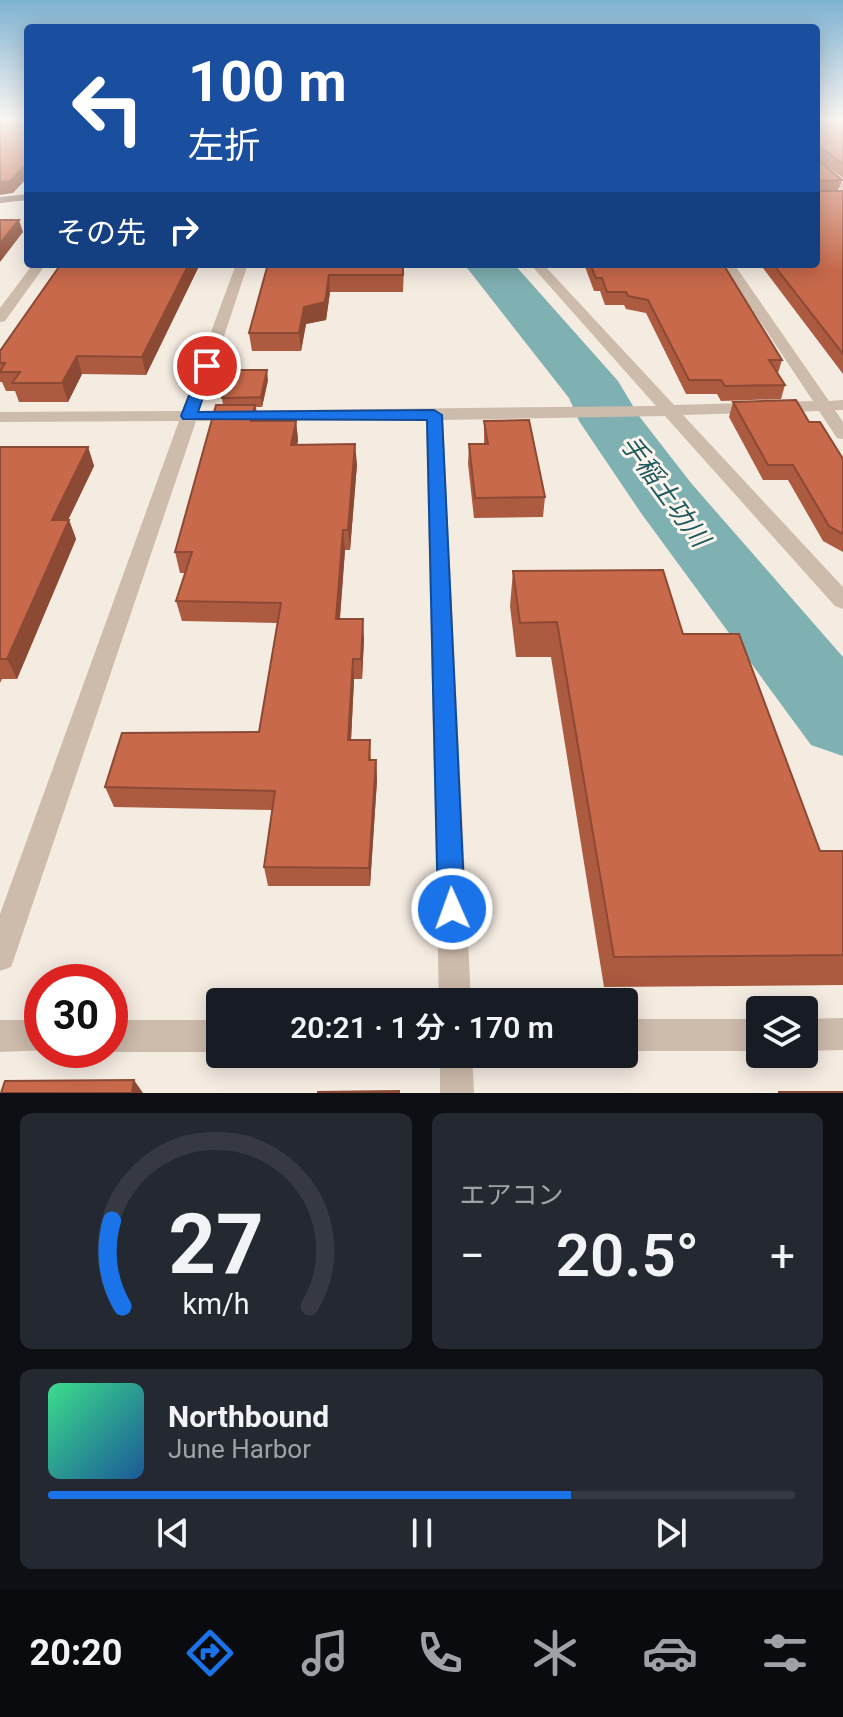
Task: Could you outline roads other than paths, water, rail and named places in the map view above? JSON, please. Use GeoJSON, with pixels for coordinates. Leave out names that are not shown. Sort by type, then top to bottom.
{"type":"FeatureCollection","features":[{"type":"Feature","properties":{"kind":"street"},"geometry":{"type":"LineString","coordinates":[[822,169],[843,188]]}},
{"type":"Feature","properties":{"kind":"street"},"geometry":{"type":"LineString","coordinates":[[0,200],[24,197]]}},
{"type":"Feature","properties":{"kind":"street"},"geometry":{"type":"LineString","coordinates":[[830,197],[843,197]]}},
{"type":"Feature","properties":{"kind":"street"},"geometry":{"type":"LineString","coordinates":[[0,318],[37,268]]}},
{"type":"Feature","properties":{"kind":"street"},"geometry":{"type":"LineString","coordinates":[[0,956],[241,268]]}},
{"type":"Feature","properties":{"kind":"street"},"geometry":{"type":"LineString","coordinates":[[540,268],[843,601]]}},
{"type":"Feature","properties":{"kind":"street"},"geometry":{"type":"LineString","coordinates":[[731,268],[843,434]]}},
{"type":"Feature","properties":{"kind":"street"},"geometry":{"type":"LineString","coordinates":[[0,417],[639,413],[843,405]]}},
{"type":"Feature","properties":{"kind":"street"},"geometry":{"type":"LineString","coordinates":[[434,415],[454,988]]}},
{"type":"Feature","properties":{"kind":"street"},"geometry":{"type":"LineString","coordinates":[[818,1035],[843,1034]]}},
{"type":"Feature","properties":{"kind":"street"},"geometry":{"type":"LineString","coordinates":[[638,1035],[746,1035]]}},
{"type":"Feature","properties":{"kind":"street"},"geometry":{"type":"LineString","coordinates":[[0,1036],[24,1036]]}},
{"type":"Feature","properties":{"kind":"street"},"geometry":{"type":"LineString","coordinates":[[128,1036],[206,1036]]}},
{"type":"Feature","properties":{"kind":"street"},"geometry":{"type":"LineString","coordinates":[[456,1068],[457,1093]]}},
{"type":"Feature","properties":{"kind":"waterway","name":"手稲土功川"},"geometry":{"type":"LineString","coordinates":[[491,268],[597,394],[610,421],[666,498],[843,719]]}}]}
